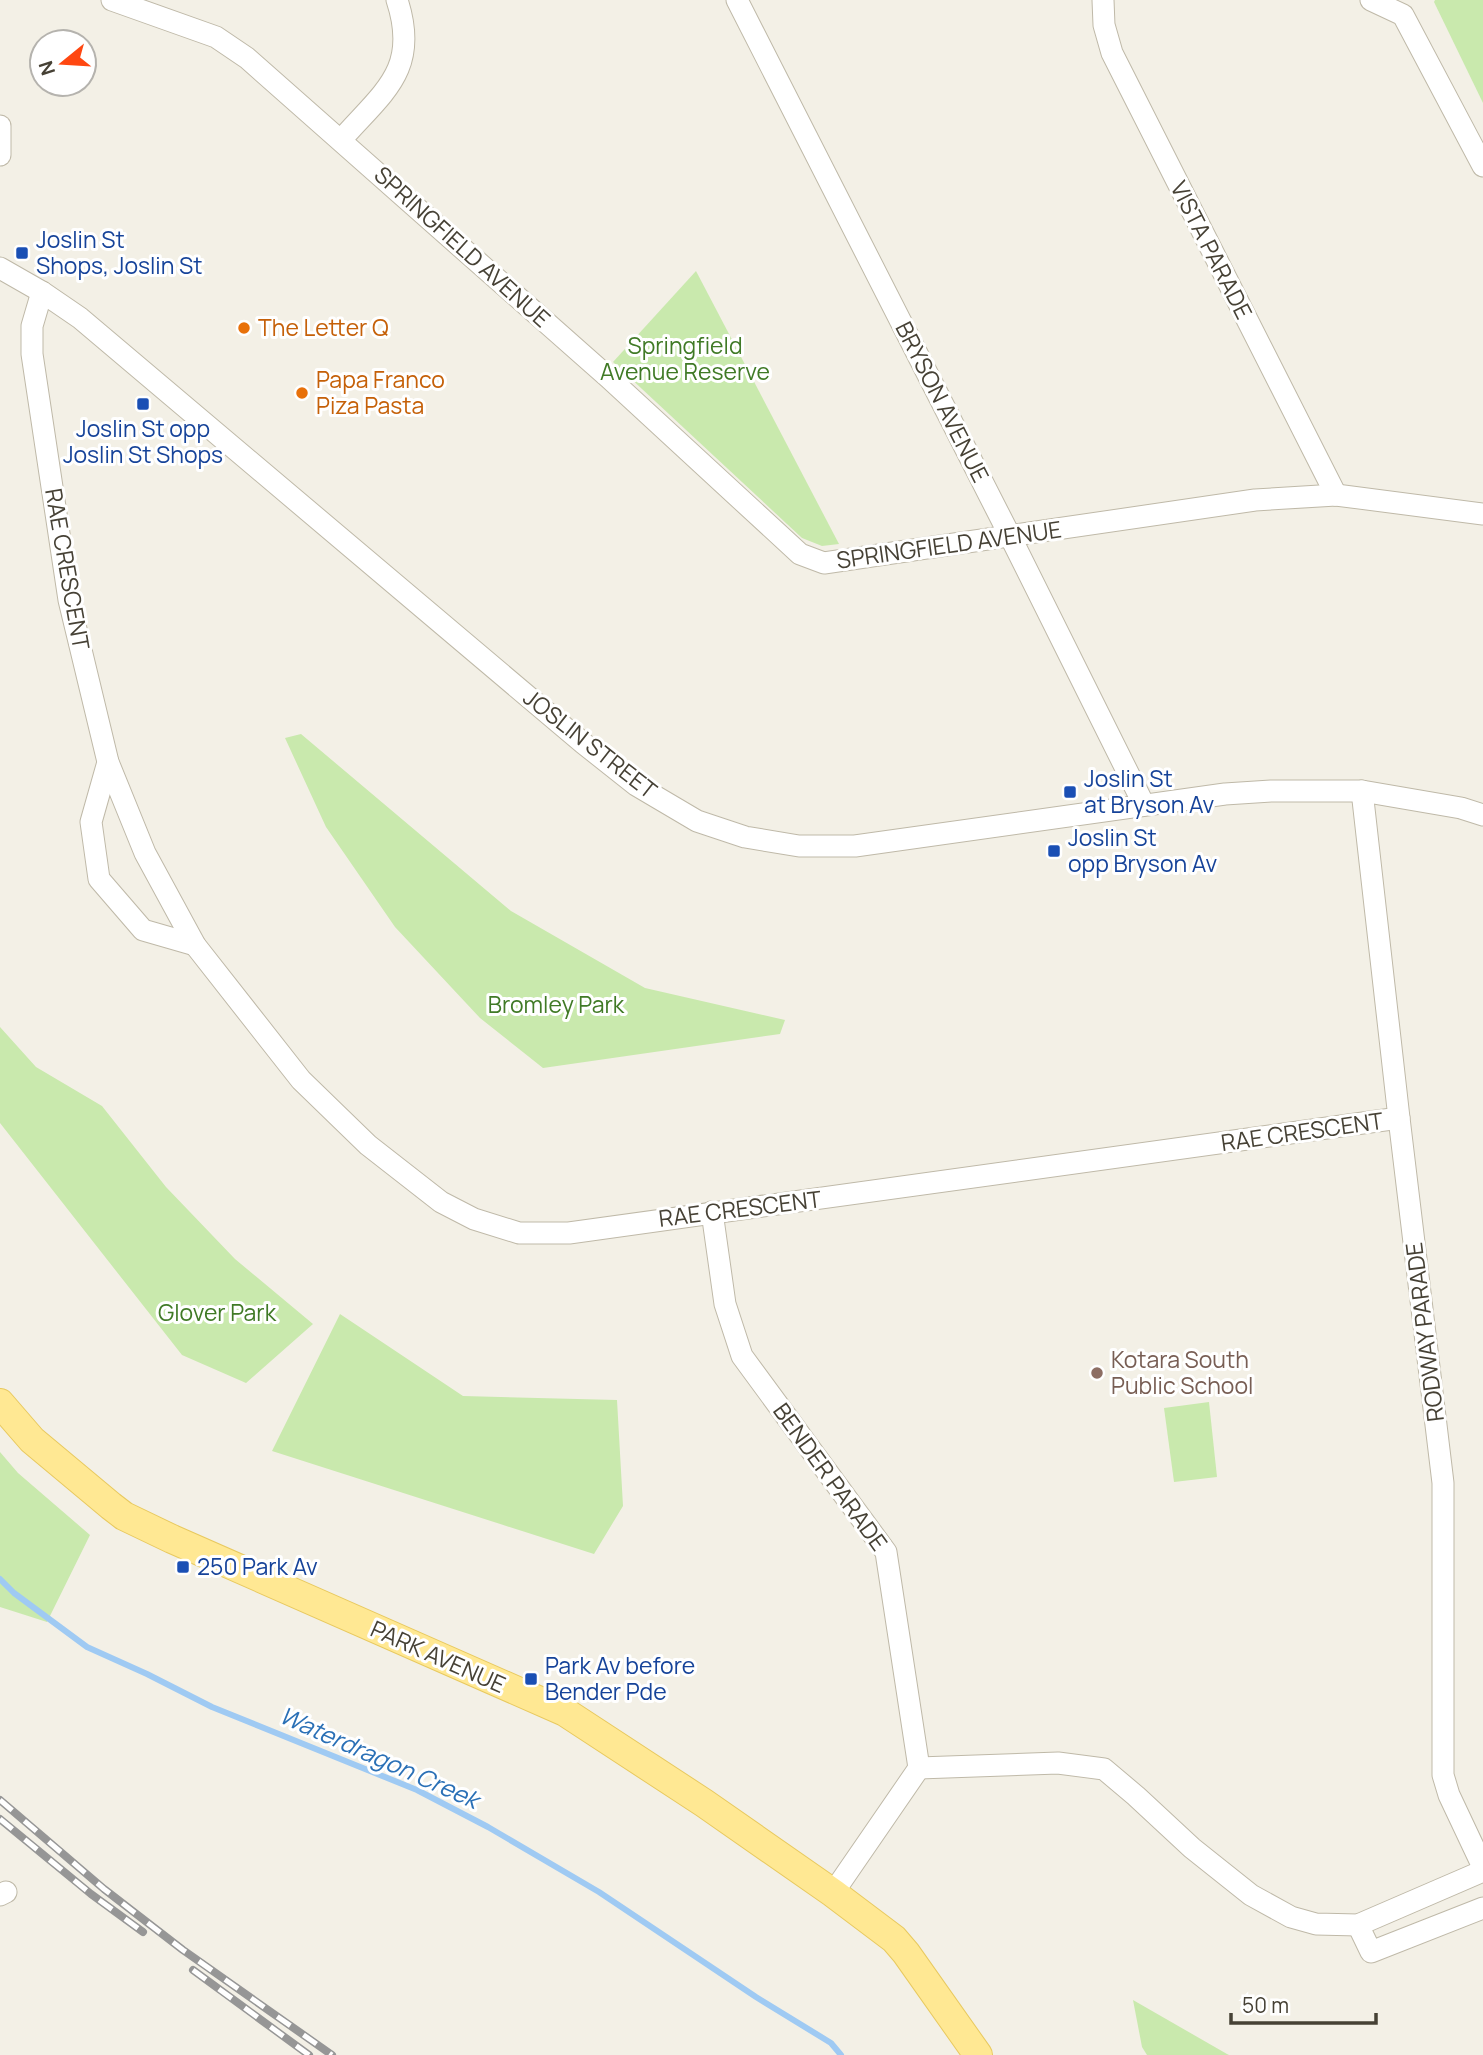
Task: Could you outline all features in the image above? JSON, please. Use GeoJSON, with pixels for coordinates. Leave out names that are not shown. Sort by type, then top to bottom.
{"type":"FeatureCollection","features":[{"type":"Feature","properties":{"kind":"main road","name":"PARK AVENUE"},"geometry":{"type":"LineString","coordinates":[[0,1403],[49,1456],[124,1516],[565,1712],[704,1803],[894,1939],[978,2055]]}},
{"type":"Feature","properties":{"kind":"street","name":"SPRINGFIELD AVENUE"},"geometry":{"type":"LineString","coordinates":[[112,0],[216,37],[247,58],[609,378],[800,554],[824,563],[1255,500],[1336,495],[1483,514]]}},
{"type":"Feature","properties":{"kind":"street"},"geometry":{"type":"LineString","coordinates":[[341,140],[392,83],[402,63],[404,31],[397,0]]}},
{"type":"Feature","properties":{"kind":"street","name":"BRYSON AVENUE"},"geometry":{"type":"LineString","coordinates":[[737,0],[1144,805]]}},
{"type":"Feature","properties":{"kind":"street","name":"VISTA PARADE"},"geometry":{"type":"LineString","coordinates":[[1103,0],[1104,25],[1112,53],[1336,495]]}},
{"type":"Feature","properties":{"kind":"street"},"geometry":{"type":"LineString","coordinates":[[1371,0],[1403,15],[1483,166]]}},
{"type":"Feature","properties":{"kind":"street"},"geometry":{"type":"LineString","coordinates":[[0,126],[0,155]]}},
{"type":"Feature","properties":{"kind":"street","name":"JOSLIN STREET"},"geometry":{"type":"LineString","coordinates":[[0,268],[80,318],[583,743],[636,785],[697,821],[745,838],[791,845],[855,846],[1225,794],[1260,792],[1362,791],[1461,808],[1483,816]]}},
{"type":"Feature","properties":{"kind":"street","name":"RAE CRESCENT"},"geometry":{"type":"LineString","coordinates":[[42,292],[32,326],[32,354],[69,600],[108,762],[145,853],[195,945],[301,1080],[368,1145],[441,1202],[474,1219],[519,1233],[569,1233],[1399,1118]]}},
{"type":"Feature","properties":{"kind":"street","name":"RAE CRESCENT"},"geometry":{"type":"LineString","coordinates":[[108,762],[91,822],[99,879],[143,930],[195,945]]}},
{"type":"Feature","properties":{"kind":"street","name":"RODWAY PARADE"},"geometry":{"type":"LineString","coordinates":[[1362,791],[1443,1483],[1443,1774],[1449,1795],[1483,1869]]}},
{"type":"Feature","properties":{"kind":"street","name":"BENDER PARADE"},"geometry":{"type":"LineString","coordinates":[[712,1212],[726,1304],[742,1356],[886,1552],[919,1768]]}},
{"type":"Feature","properties":{"kind":"street"},"geometry":{"type":"LineString","coordinates":[[833,1893],[919,1768],[1058,1763],[1104,1769],[1251,1895],[1291,1917],[1316,1924],[1358,1925],[1483,1869]]}},
{"type":"Feature","properties":{"kind":"street"},"geometry":{"type":"LineString","coordinates":[[1358,1925],[1371,1952],[1483,1908]]}},
{"type":"Feature","properties":{"kind":"green space"},"geometry":{"type":"Polygon","coordinates":[[[1483,0],[1483,103],[1434,2],[1483,0]]]}},
{"type":"Feature","properties":{"kind":"green space","name":"Springfield Avenue Reserve"},"geometry":{"type":"Polygon","coordinates":[[[696,271],[839,544],[822,546],[802,538],[613,362],[696,271]]]}},
{"type":"Feature","properties":{"kind":"green space","name":"Bromley Park"},"geometry":{"type":"Polygon","coordinates":[[[301,734],[511,911],[645,988],[785,1020],[780,1034],[543,1068],[480,1018],[395,927],[326,827],[285,738],[301,734]]]}},
{"type":"Feature","properties":{"kind":"green space","name":"Glover Park"},"geometry":{"type":"Polygon","coordinates":[[[0,1027],[36,1067],[102,1106],[166,1187],[235,1259],[313,1324],[246,1383],[182,1355],[0,1123],[0,1027]]]}},
{"type":"Feature","properties":{"kind":"green space"},"geometry":{"type":"Polygon","coordinates":[[[340,1314],[463,1396],[617,1400],[623,1506],[594,1554],[272,1451],[340,1314]]]}},
{"type":"Feature","properties":{"kind":"green space"},"geometry":{"type":"Polygon","coordinates":[[[1209,1402],[1217,1477],[1174,1482],[1164,1408],[1209,1402]]]}},
{"type":"Feature","properties":{"kind":"green space"},"geometry":{"type":"Polygon","coordinates":[[[0,1452],[18,1473],[90,1535],[47,1622],[0,1607],[0,1452]]]}},
{"type":"Feature","properties":{"kind":"green space"},"geometry":{"type":"Polygon","coordinates":[[[1133,2000],[1229,2055],[1147,2055],[1142,2047],[1133,2000]]]}},
{"type":"Feature","properties":{"kind":"waterway","name":"Waterdragon Creek"},"geometry":{"type":"LineString","coordinates":[[0,1579],[14,1593],[87,1647],[212,1707],[417,1790],[488,1827],[599,1892],[756,1997],[831,2043],[841,2055]]}},
{"type":"Feature","properties":{"kind":"railway"},"geometry":{"type":"LineString","coordinates":[[0,1800],[104,1889],[183,1950],[332,2055]]}},
{"type":"Feature","properties":{"kind":"railway"},"geometry":{"type":"LineString","coordinates":[[0,1819],[91,1894],[143,1932]]}},
{"type":"Feature","properties":{"kind":"railway"},"geometry":{"type":"LineString","coordinates":[[193,1970],[309,2055]]}},
{"type":"Feature","properties":{"kind":"place","name":"Joslin St Shops, Joslin St"},"geometry":{"type":"Point","coordinates":[22,253]}},
{"type":"Feature","properties":{"kind":"place","name":"The Letter Q"},"geometry":{"type":"Point","coordinates":[244,328]}},
{"type":"Feature","properties":{"kind":"place","name":"Papa Franco Piza Pasta"},"geometry":{"type":"Point","coordinates":[302,393]}},
{"type":"Feature","properties":{"kind":"place","name":"Joslin St opp Joslin St Shops"},"geometry":{"type":"Point","coordinates":[143,404]}},
{"type":"Feature","properties":{"kind":"place","name":"Joslin St at Bryson Av"},"geometry":{"type":"Point","coordinates":[1070,792]}},
{"type":"Feature","properties":{"kind":"place","name":"Joslin St opp Bryson Av"},"geometry":{"type":"Point","coordinates":[1054,851]}},
{"type":"Feature","properties":{"kind":"place","name":"Kotara South Public School"},"geometry":{"type":"Point","coordinates":[1097,1373]}},
{"type":"Feature","properties":{"kind":"place","name":"250 Park Av"},"geometry":{"type":"Point","coordinates":[183,1567]}},
{"type":"Feature","properties":{"kind":"place","name":"Park Av before Bender Pde"},"geometry":{"type":"Point","coordinates":[531,1679]}}]}
